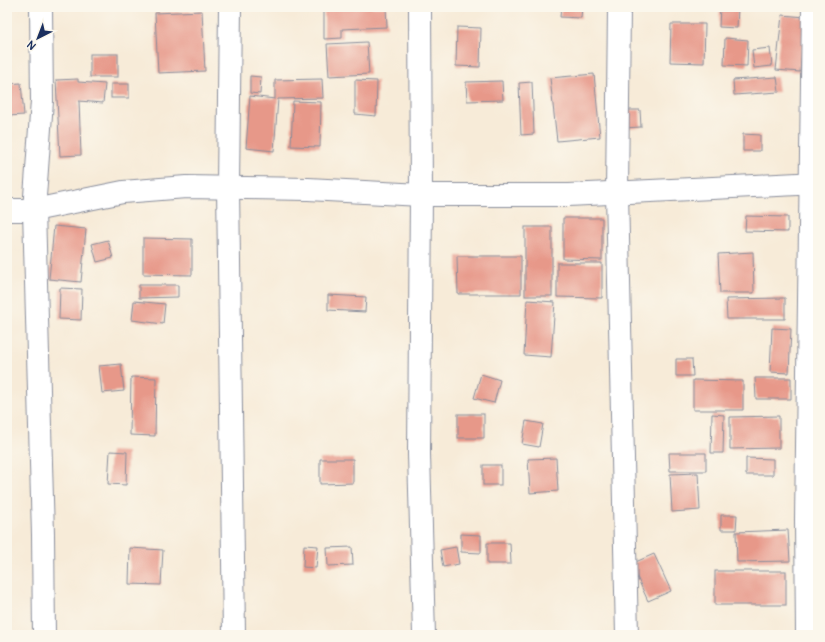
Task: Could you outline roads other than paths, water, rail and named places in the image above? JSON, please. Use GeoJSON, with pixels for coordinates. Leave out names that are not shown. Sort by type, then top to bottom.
{"type":"FeatureCollection","features":[{"type":"Feature","properties":{"kind":"street"},"geometry":{"type":"LineString","coordinates":[[41,7],[42,101],[34,210],[43,535],[44,635]]}},
{"type":"Feature","properties":{"kind":"street"},"geometry":{"type":"LineString","coordinates":[[230,7],[228,187],[234,635]]}},
{"type":"Feature","properties":{"kind":"street"},"geometry":{"type":"LineString","coordinates":[[420,7],[421,195],[419,454],[424,635]]}},
{"type":"Feature","properties":{"kind":"street"},"geometry":{"type":"LineString","coordinates":[[619,7],[617,193],[627,635]]}},
{"type":"Feature","properties":{"kind":"street"},"geometry":{"type":"LineString","coordinates":[[807,635],[806,520],[814,183],[812,7]]}},
{"type":"Feature","properties":{"kind":"street"},"geometry":{"type":"LineString","coordinates":[[7,210],[34,210],[123,192],[186,187],[308,189],[421,195],[617,193],[814,183]]}}]}
